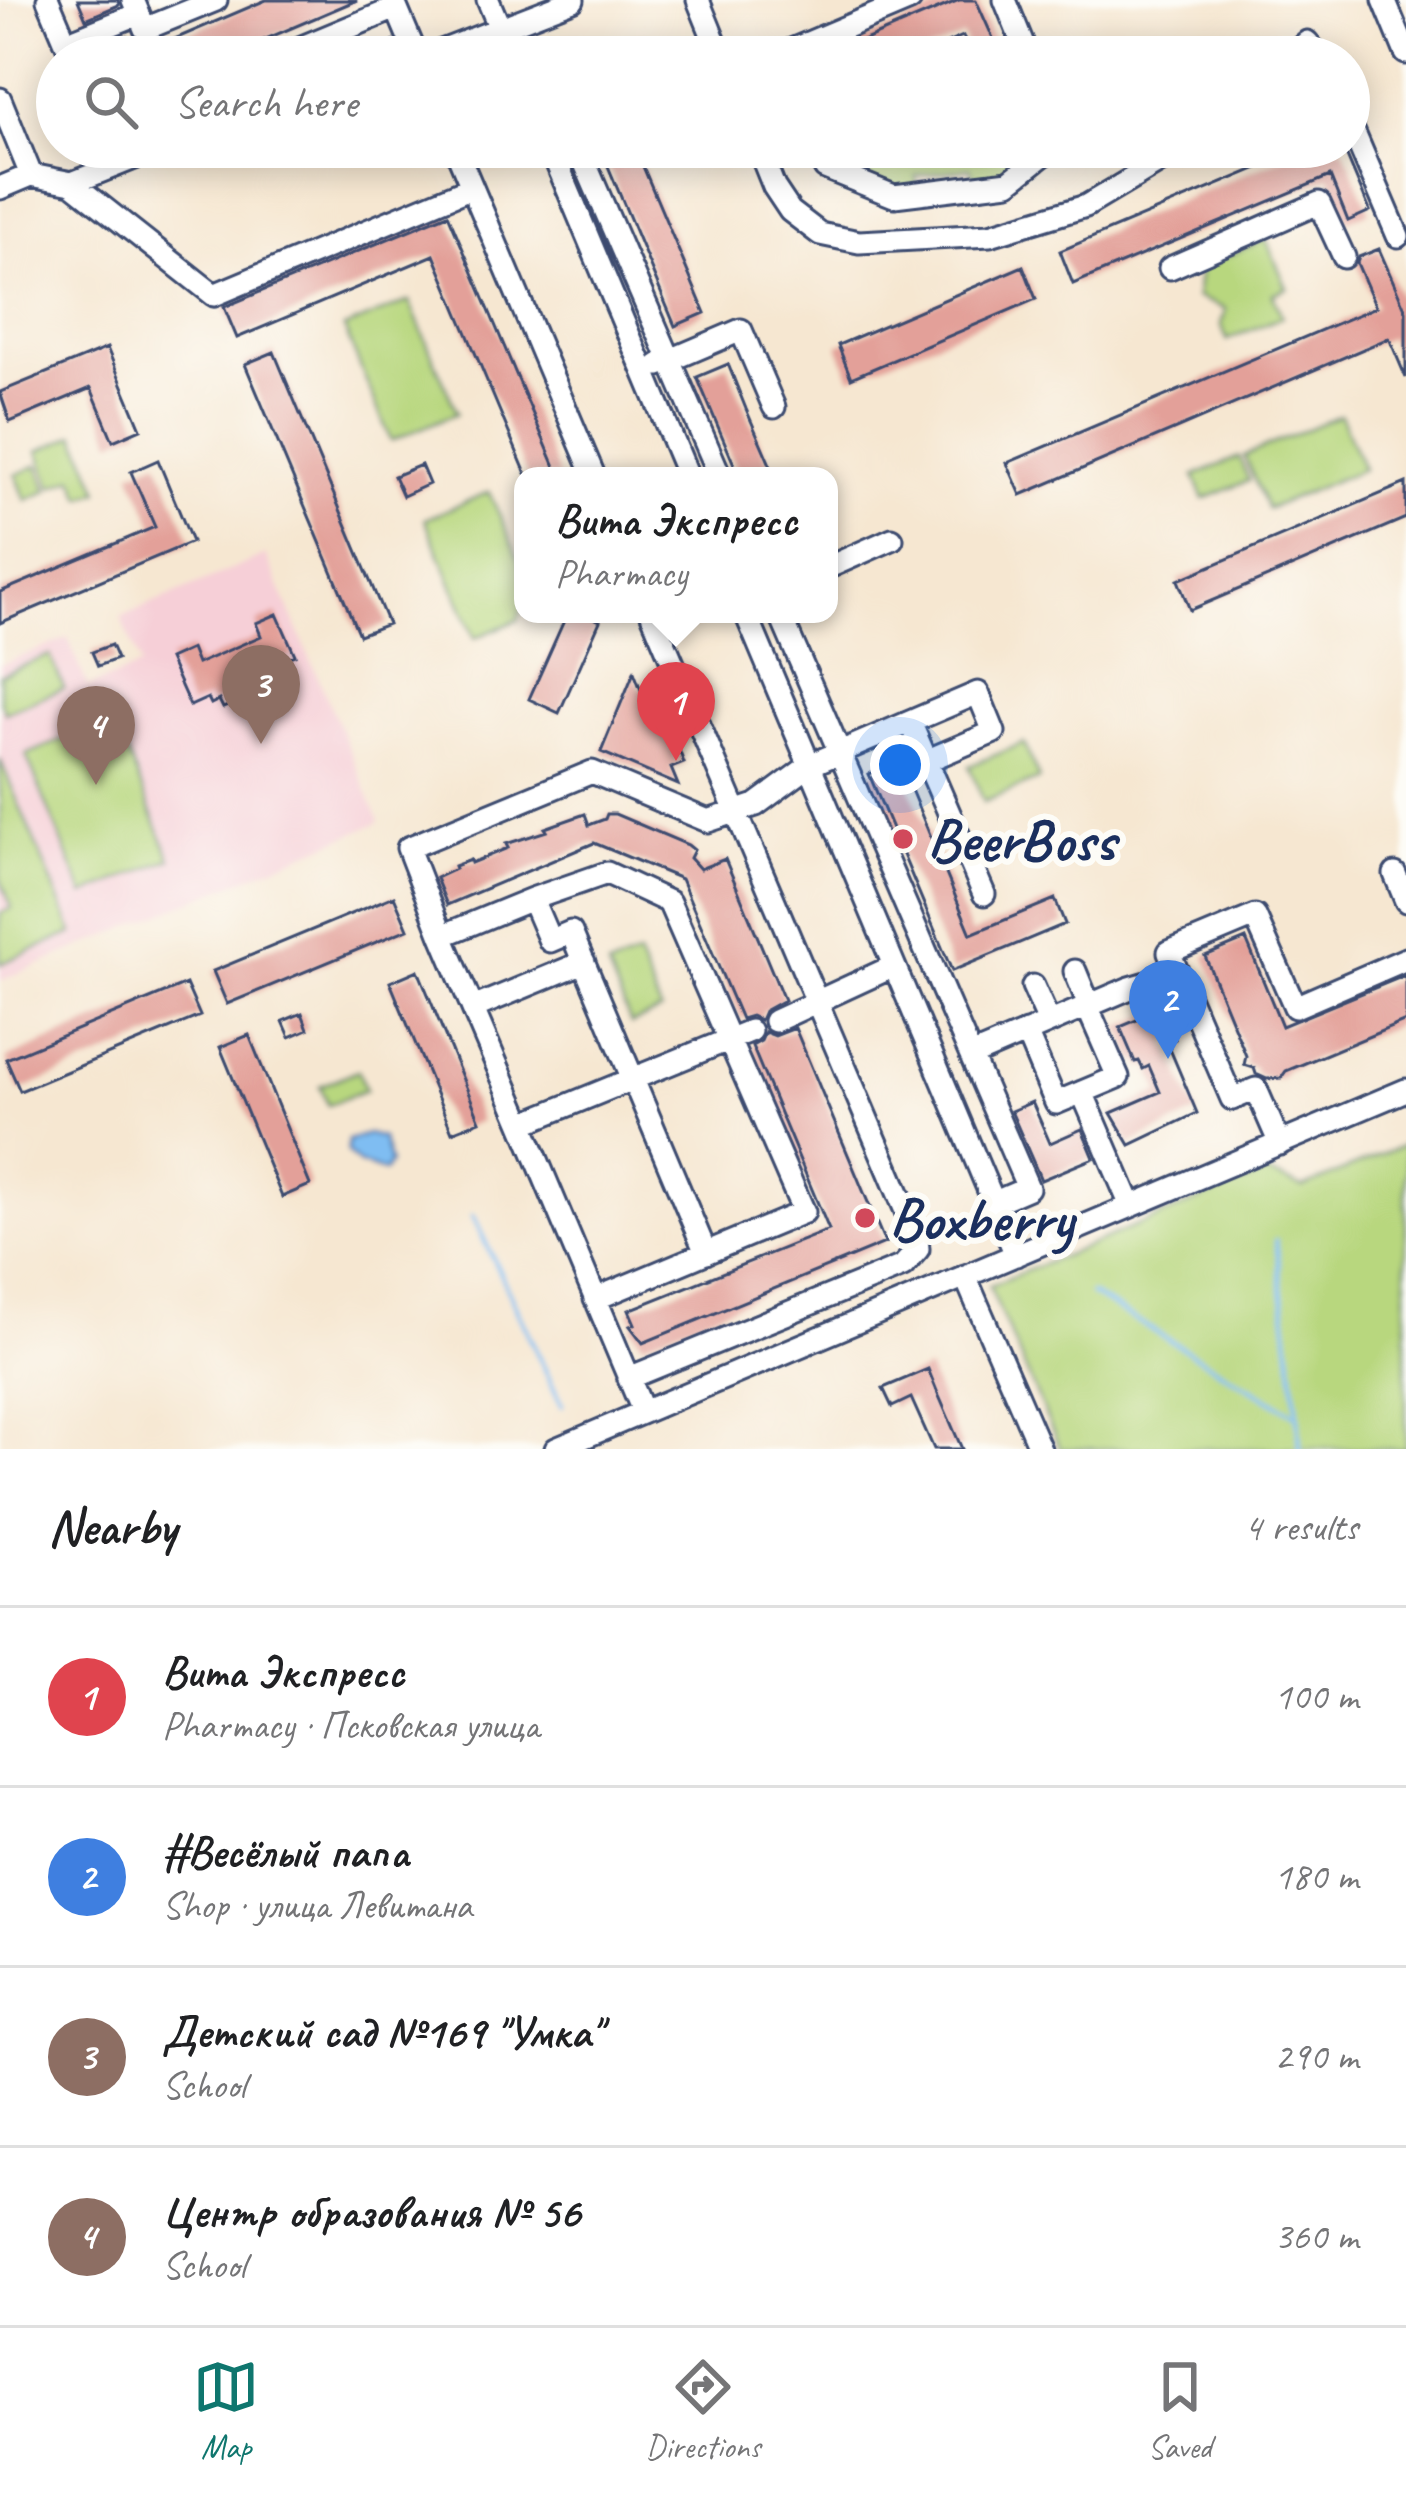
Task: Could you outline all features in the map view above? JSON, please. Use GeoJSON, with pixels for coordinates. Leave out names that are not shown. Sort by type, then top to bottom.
{"type":"FeatureCollection","features":[{"type":"Feature","properties":{"kind":"street"},"geometry":{"type":"LineString","coordinates":[[48,0],[63,36]]}},
{"type":"Feature","properties":{"kind":"street"},"geometry":{"type":"LineString","coordinates":[[90,36],[135,7],[145,29],[216,0]]}},
{"type":"Feature","properties":{"kind":"street"},"geometry":{"type":"LineString","coordinates":[[457,36],[535,0]]}},
{"type":"Feature","properties":{"kind":"street"},"geometry":{"type":"LineString","coordinates":[[494,15],[573,0]]}},
{"type":"Feature","properties":{"kind":"street"},"geometry":{"type":"LineString","coordinates":[[698,0],[713,36]]}},
{"type":"Feature","properties":{"kind":"street"},"geometry":{"type":"LineString","coordinates":[[825,36],[910,0]]}},
{"type":"Feature","properties":{"kind":"street"},"geometry":{"type":"LineString","coordinates":[[1005,0],[1017,36]]}},
{"type":"Feature","properties":{"kind":"street"},"geometry":{"type":"LineString","coordinates":[[1384,0],[1406,53]]}},
{"type":"Feature","properties":{"kind":"street"},"geometry":{"type":"LineString","coordinates":[[324,36],[395,4],[410,36]]}},
{"type":"Feature","properties":{"kind":"street"},"geometry":{"type":"LineString","coordinates":[[0,99],[31,175]]}},
{"type":"Feature","properties":{"kind":"street"},"geometry":{"type":"LineString","coordinates":[[72,183],[110,168]]}},
{"type":"Feature","properties":{"kind":"street"},"geometry":{"type":"LineString","coordinates":[[464,168],[590,467]]}},
{"type":"Feature","properties":{"kind":"street"},"geometry":{"type":"LineString","coordinates":[[559,168],[684,467]]}},
{"type":"Feature","properties":{"kind":"street"},"geometry":{"type":"LineString","coordinates":[[587,168],[716,467]]}},
{"type":"Feature","properties":{"kind":"street"},"geometry":{"type":"LineString","coordinates":[[766,168],[790,211],[820,235],[859,242],[990,235],[1086,206],[1150,168]]}},
{"type":"Feature","properties":{"kind":"street"},"geometry":{"type":"LineString","coordinates":[[825,168],[894,196],[1009,182],[1027,168]]}},
{"type":"Feature","properties":{"kind":"street"},"geometry":{"type":"LineString","coordinates":[[1370,168],[1403,241]]}},
{"type":"Feature","properties":{"kind":"street"},"geometry":{"type":"LineString","coordinates":[[0,188],[31,175],[72,183],[214,295],[472,187]]}},
{"type":"Feature","properties":{"kind":"street"},"geometry":{"type":"LineString","coordinates":[[1170,268],[1319,203],[1344,257]]}},
{"type":"Feature","properties":{"kind":"street"},"geometry":{"type":"LineString","coordinates":[[644,371],[741,329],[774,406]]}},
{"type":"Feature","properties":{"kind":"street"},"geometry":{"type":"LineString","coordinates":[[838,563],[892,539]]}},
{"type":"Feature","properties":{"kind":"street"},"geometry":{"type":"LineString","coordinates":[[629,1378],[903,1266],[918,1249],[917,1237],[656,623]]}},
{"type":"Feature","properties":{"kind":"street"},"geometry":{"type":"LineString","coordinates":[[750,623],[1016,1255]]}},
{"type":"Feature","properties":{"kind":"street"},"geometry":{"type":"LineString","coordinates":[[784,623],[1028,1188],[993,1203]]}},
{"type":"Feature","properties":{"kind":"street"},"geometry":{"type":"LineString","coordinates":[[643,1411],[408,848],[592,772],[708,821],[756,805],[809,765],[978,693],[994,732],[926,761]]}},
{"type":"Feature","properties":{"kind":"street"},"geometry":{"type":"LineString","coordinates":[[910,722],[984,894]]}},
{"type":"Feature","properties":{"kind":"street"},"geometry":{"type":"LineString","coordinates":[[442,936],[607,872],[669,902],[740,1035],[804,1212],[596,1299]]}},
{"type":"Feature","properties":{"kind":"street"},"geometry":{"type":"LineString","coordinates":[[1395,874],[1406,901]]}},
{"type":"Feature","properties":{"kind":"street"},"geometry":{"type":"LineString","coordinates":[[532,899],[550,941],[571,932],[706,1253]]}},
{"type":"Feature","properties":{"kind":"street"},"geometry":{"type":"LineString","coordinates":[[1280,1144],[1256,1089],[1232,1099],[1169,952],[1255,916],[1294,1006],[1406,959]]}},
{"type":"Feature","properties":{"kind":"street"},"geometry":{"type":"LineString","coordinates":[[473,1008],[584,962]]}},
{"type":"Feature","properties":{"kind":"street"},"geometry":{"type":"LineString","coordinates":[[776,1021],[894,966]]}},
{"type":"Feature","properties":{"kind":"street"},"geometry":{"type":"LineString","coordinates":[[1025,1032],[1056,1103],[1118,1077],[1075,971]]}},
{"type":"Feature","properties":{"kind":"street"},"geometry":{"type":"LineString","coordinates":[[971,1056],[1147,983],[1186,993]]}},
{"type":"Feature","properties":{"kind":"street"},"geometry":{"type":"LineString","coordinates":[[1033,986],[1049,1022]]}},
{"type":"Feature","properties":{"kind":"street"},"geometry":{"type":"LineString","coordinates":[[915,1017],[948,1003]]}},
{"type":"Feature","properties":{"kind":"street"},"geometry":{"type":"LineString","coordinates":[[522,1124],[740,1035]]}},
{"type":"Feature","properties":{"kind":"street"},"geometry":{"type":"LineString","coordinates":[[556,1449],[1406,1090]]}},
{"type":"Feature","properties":{"kind":"street"},"geometry":{"type":"LineString","coordinates":[[1082,1092],[1131,1206]]}},
{"type":"Feature","properties":{"kind":"street"},"geometry":{"type":"LineString","coordinates":[[965,1276],[1040,1449]]}},
{"type":"Feature","properties":{"kind":"shaded area"},"geometry":{"type":"Polygon","coordinates":[[[266,555],[380,822],[0,981],[0,665],[68,638],[88,687],[141,666],[121,617],[266,555]]]}},
{"type":"Feature","properties":{"kind":"green space"},"geometry":{"type":"Polygon","coordinates":[[[845,168],[970,168],[916,176],[917,188],[894,190],[845,168]]]}},
{"type":"Feature","properties":{"kind":"green space"},"geometry":{"type":"Polygon","coordinates":[[[970,168],[1016,168],[1004,176],[976,181],[970,168]]]}},
{"type":"Feature","properties":{"kind":"green space"},"geometry":{"type":"Polygon","coordinates":[[[1266,239],[1287,288],[1273,294],[1282,317],[1227,340],[1221,324],[1226,309],[1196,297],[1200,267],[1266,239]]]}},
{"type":"Feature","properties":{"kind":"green space"},"geometry":{"type":"Polygon","coordinates":[[[409,301],[457,413],[391,441],[344,328],[409,301]]]}},
{"type":"Feature","properties":{"kind":"green space"},"geometry":{"type":"Polygon","coordinates":[[[1340,415],[1363,469],[1267,509],[1244,456],[1340,415]]]}},
{"type":"Feature","properties":{"kind":"green space"},"geometry":{"type":"Polygon","coordinates":[[[76,435],[100,491],[82,498],[74,478],[52,487],[38,451],[76,435]]]}},
{"type":"Feature","properties":{"kind":"green space"},"geometry":{"type":"Polygon","coordinates":[[[1239,457],[1249,481],[1204,499],[1194,476],[1239,457]]]}},
{"type":"Feature","properties":{"kind":"green space"},"geometry":{"type":"Polygon","coordinates":[[[38,465],[48,491],[26,500],[16,475],[38,465]]]}},
{"type":"Feature","properties":{"kind":"green space"},"geometry":{"type":"Polygon","coordinates":[[[489,492],[514,548],[514,622],[475,638],[425,519],[489,492]]]}},
{"type":"Feature","properties":{"kind":"green space"},"geometry":{"type":"Polygon","coordinates":[[[50,655],[64,688],[5,712],[0,675],[50,655]]]}},
{"type":"Feature","properties":{"kind":"green space"},"geometry":{"type":"Polygon","coordinates":[[[113,719],[171,859],[84,895],[26,755],[113,719]]]}},
{"type":"Feature","properties":{"kind":"green space"},"geometry":{"type":"Polygon","coordinates":[[[1024,743],[1039,779],[984,802],[969,766],[1024,743]]]}},
{"type":"Feature","properties":{"kind":"green space"},"geometry":{"type":"Polygon","coordinates":[[[0,759],[73,933],[0,964],[0,913],[12,908],[0,878],[0,759]]]}},
{"type":"Feature","properties":{"kind":"green space"},"geometry":{"type":"Polygon","coordinates":[[[638,956],[661,1011],[631,1024],[608,968],[638,956]]]}},
{"type":"Feature","properties":{"kind":"green space"},"geometry":{"type":"Polygon","coordinates":[[[358,1070],[366,1090],[328,1105],[320,1086],[358,1070]]]}},
{"type":"Feature","properties":{"kind":"green space"},"geometry":{"type":"Polygon","coordinates":[[[1406,1144],[1406,1449],[1060,1449],[989,1286],[1266,1173],[1303,1188],[1406,1144]]]}},
{"type":"Feature","properties":{"kind":"water"},"geometry":{"type":"Polygon","coordinates":[[[367,1134],[382,1138],[390,1163],[384,1172],[359,1164],[347,1152],[348,1140],[367,1134]]]}},
{"type":"Feature","properties":{"kind":"building"},"geometry":{"type":"Polygon","coordinates":[[[78,0],[118,0],[119,5],[86,19],[78,0]]]}},
{"type":"Feature","properties":{"kind":"building"},"geometry":{"type":"Polygon","coordinates":[[[266,0],[357,0],[273,36],[182,36],[266,0]]]}},
{"type":"Feature","properties":{"kind":"building"},"geometry":{"type":"Polygon","coordinates":[[[959,0],[976,0],[992,36],[963,36],[874,36],[959,0]]]}},
{"type":"Feature","properties":{"kind":"building"},"geometry":{"type":"Polygon","coordinates":[[[609,168],[644,168],[705,313],[675,326],[609,168]]]}},
{"type":"Feature","properties":{"kind":"building"},"geometry":{"type":"Polygon","coordinates":[[[1258,168],[1352,168],[1370,211],[1348,221],[1330,176],[1073,284],[1060,251],[1258,168]]]}},
{"type":"Feature","properties":{"kind":"building"},"geometry":{"type":"Polygon","coordinates":[[[448,214],[555,467],[523,467],[434,255],[237,338],[224,307],[448,214]]]}},
{"type":"Feature","properties":{"kind":"building"},"geometry":{"type":"Polygon","coordinates":[[[1379,249],[1406,311],[1406,378],[1389,338],[1021,495],[1007,463],[1376,307],[1357,263],[1359,257],[1379,249]]]}},
{"type":"Feature","properties":{"kind":"building"},"geometry":{"type":"Polygon","coordinates":[[[1023,266],[1036,299],[851,378],[838,345],[1023,266]]]}},
{"type":"Feature","properties":{"kind":"building"},"geometry":{"type":"Polygon","coordinates":[[[107,348],[141,429],[113,441],[91,388],[10,422],[0,392],[107,348]]]}},
{"type":"Feature","properties":{"kind":"building"},"geometry":{"type":"Polygon","coordinates":[[[274,352],[388,624],[359,635],[245,364],[274,352]]]}},
{"type":"Feature","properties":{"kind":"building"},"geometry":{"type":"Polygon","coordinates":[[[728,364],[771,467],[735,467],[697,377],[728,364]]]}},
{"type":"Feature","properties":{"kind":"building"},"geometry":{"type":"Polygon","coordinates":[[[158,460],[192,542],[0,623],[0,592],[155,527],[131,472],[158,460]]]}},
{"type":"Feature","properties":{"kind":"building"},"geometry":{"type":"Polygon","coordinates":[[[421,465],[429,484],[403,496],[394,476],[421,465]]]}},
{"type":"Feature","properties":{"kind":"building"},"geometry":{"type":"Polygon","coordinates":[[[1406,483],[1406,518],[1190,610],[1178,580],[1406,483]]]}},
{"type":"Feature","properties":{"kind":"building"},"geometry":{"type":"Polygon","coordinates":[[[277,614],[295,655],[281,660],[285,667],[273,672],[278,684],[223,708],[219,700],[211,704],[208,698],[190,706],[169,659],[191,649],[197,664],[261,636],[256,623],[277,614]]]}},
{"type":"Feature","properties":{"kind":"building"},"geometry":{"type":"Polygon","coordinates":[[[563,623],[599,623],[559,713],[529,699],[563,623]]]}},
{"type":"Feature","properties":{"kind":"building"},"geometry":{"type":"Polygon","coordinates":[[[111,645],[117,659],[98,666],[92,652],[111,645]]]}},
{"type":"Feature","properties":{"kind":"building"},"geometry":{"type":"Polygon","coordinates":[[[634,672],[641,690],[654,685],[684,763],[671,768],[678,785],[601,752],[634,672]]]}},
{"type":"Feature","properties":{"kind":"building"},"geometry":{"type":"Polygon","coordinates":[[[899,761],[971,934],[1055,899],[1065,924],[952,971],[869,774],[899,761]]]}},
{"type":"Feature","properties":{"kind":"building"},"geometry":{"type":"Polygon","coordinates":[[[585,814],[589,825],[615,814],[688,845],[694,850],[690,858],[700,869],[725,859],[784,1000],[764,1011],[760,1020],[741,1019],[681,879],[594,843],[447,905],[436,878],[454,866],[585,814]]]}},
{"type":"Feature","properties":{"kind":"building"},"geometry":{"type":"Polygon","coordinates":[[[394,896],[408,929],[227,1004],[213,971],[394,896]]]}},
{"type":"Feature","properties":{"kind":"building"},"geometry":{"type":"Polygon","coordinates":[[[1246,939],[1282,1026],[1406,975],[1406,1021],[1286,1071],[1281,1078],[1256,1074],[1244,1065],[1246,1056],[1205,956],[1246,939]]]}},
{"type":"Feature","properties":{"kind":"building"},"geometry":{"type":"Polygon","coordinates":[[[418,970],[480,1121],[452,1132],[390,982],[418,970]]]}},
{"type":"Feature","properties":{"kind":"building"},"geometry":{"type":"Polygon","coordinates":[[[186,984],[200,1016],[20,1091],[6,1059],[186,984]]]}},
{"type":"Feature","properties":{"kind":"building"},"geometry":{"type":"Polygon","coordinates":[[[1165,1008],[1175,1039],[1167,1042],[1197,1113],[1130,1145],[1111,1113],[1160,1092],[1149,1066],[1143,1069],[1135,1062],[1120,1027],[1165,1008]]]}},
{"type":"Feature","properties":{"kind":"building"},"geometry":{"type":"Polygon","coordinates":[[[302,1013],[308,1029],[290,1037],[283,1021],[302,1013]]]}},
{"type":"Feature","properties":{"kind":"building"},"geometry":{"type":"Polygon","coordinates":[[[795,1028],[885,1243],[643,1343],[630,1326],[635,1324],[629,1310],[829,1230],[752,1046],[765,1032],[775,1036],[795,1028]]]}},
{"type":"Feature","properties":{"kind":"building"},"geometry":{"type":"Polygon","coordinates":[[[249,1035],[310,1185],[282,1197],[220,1047],[249,1035]]]}},
{"type":"Feature","properties":{"kind":"building"},"geometry":{"type":"Polygon","coordinates":[[[1032,1102],[1050,1143],[1082,1129],[1094,1158],[1041,1180],[1011,1111],[1032,1102]]]}},
{"type":"Feature","properties":{"kind":"building"},"geometry":{"type":"Polygon","coordinates":[[[928,1369],[962,1449],[934,1449],[911,1398],[892,1407],[883,1388],[928,1369]]]}},
{"type":"Feature","properties":{"kind":"waterway"},"geometry":{"type":"LineString","coordinates":[[473,1216],[562,1406]]}},
{"type":"Feature","properties":{"kind":"waterway"},"geometry":{"type":"LineString","coordinates":[[1276,1241],[1298,1414]]}},
{"type":"Feature","properties":{"kind":"waterway"},"geometry":{"type":"LineString","coordinates":[[1091,1294],[1298,1416],[1300,1449]]}},
{"type":"Feature","properties":{"kind":"place","name":"Детский сад №169 \"Умка\""},"geometry":{"type":"Point","coordinates":[261,744]}},
{"type":"Feature","properties":{"kind":"place","name":"Вита Экспресс"},"geometry":{"type":"Point","coordinates":[676,761]}},
{"type":"Feature","properties":{"kind":"place","name":"Центр образования № 56"},"geometry":{"type":"Point","coordinates":[96,785]}},
{"type":"Feature","properties":{"kind":"place","name":"BeerBoss"},"geometry":{"type":"Point","coordinates":[903,839]}},
{"type":"Feature","properties":{"kind":"place","name":"#Весёлый папа"},"geometry":{"type":"Point","coordinates":[1168,1059]}},
{"type":"Feature","properties":{"kind":"place","name":"Boxberry"},"geometry":{"type":"Point","coordinates":[865,1218]}}]}
